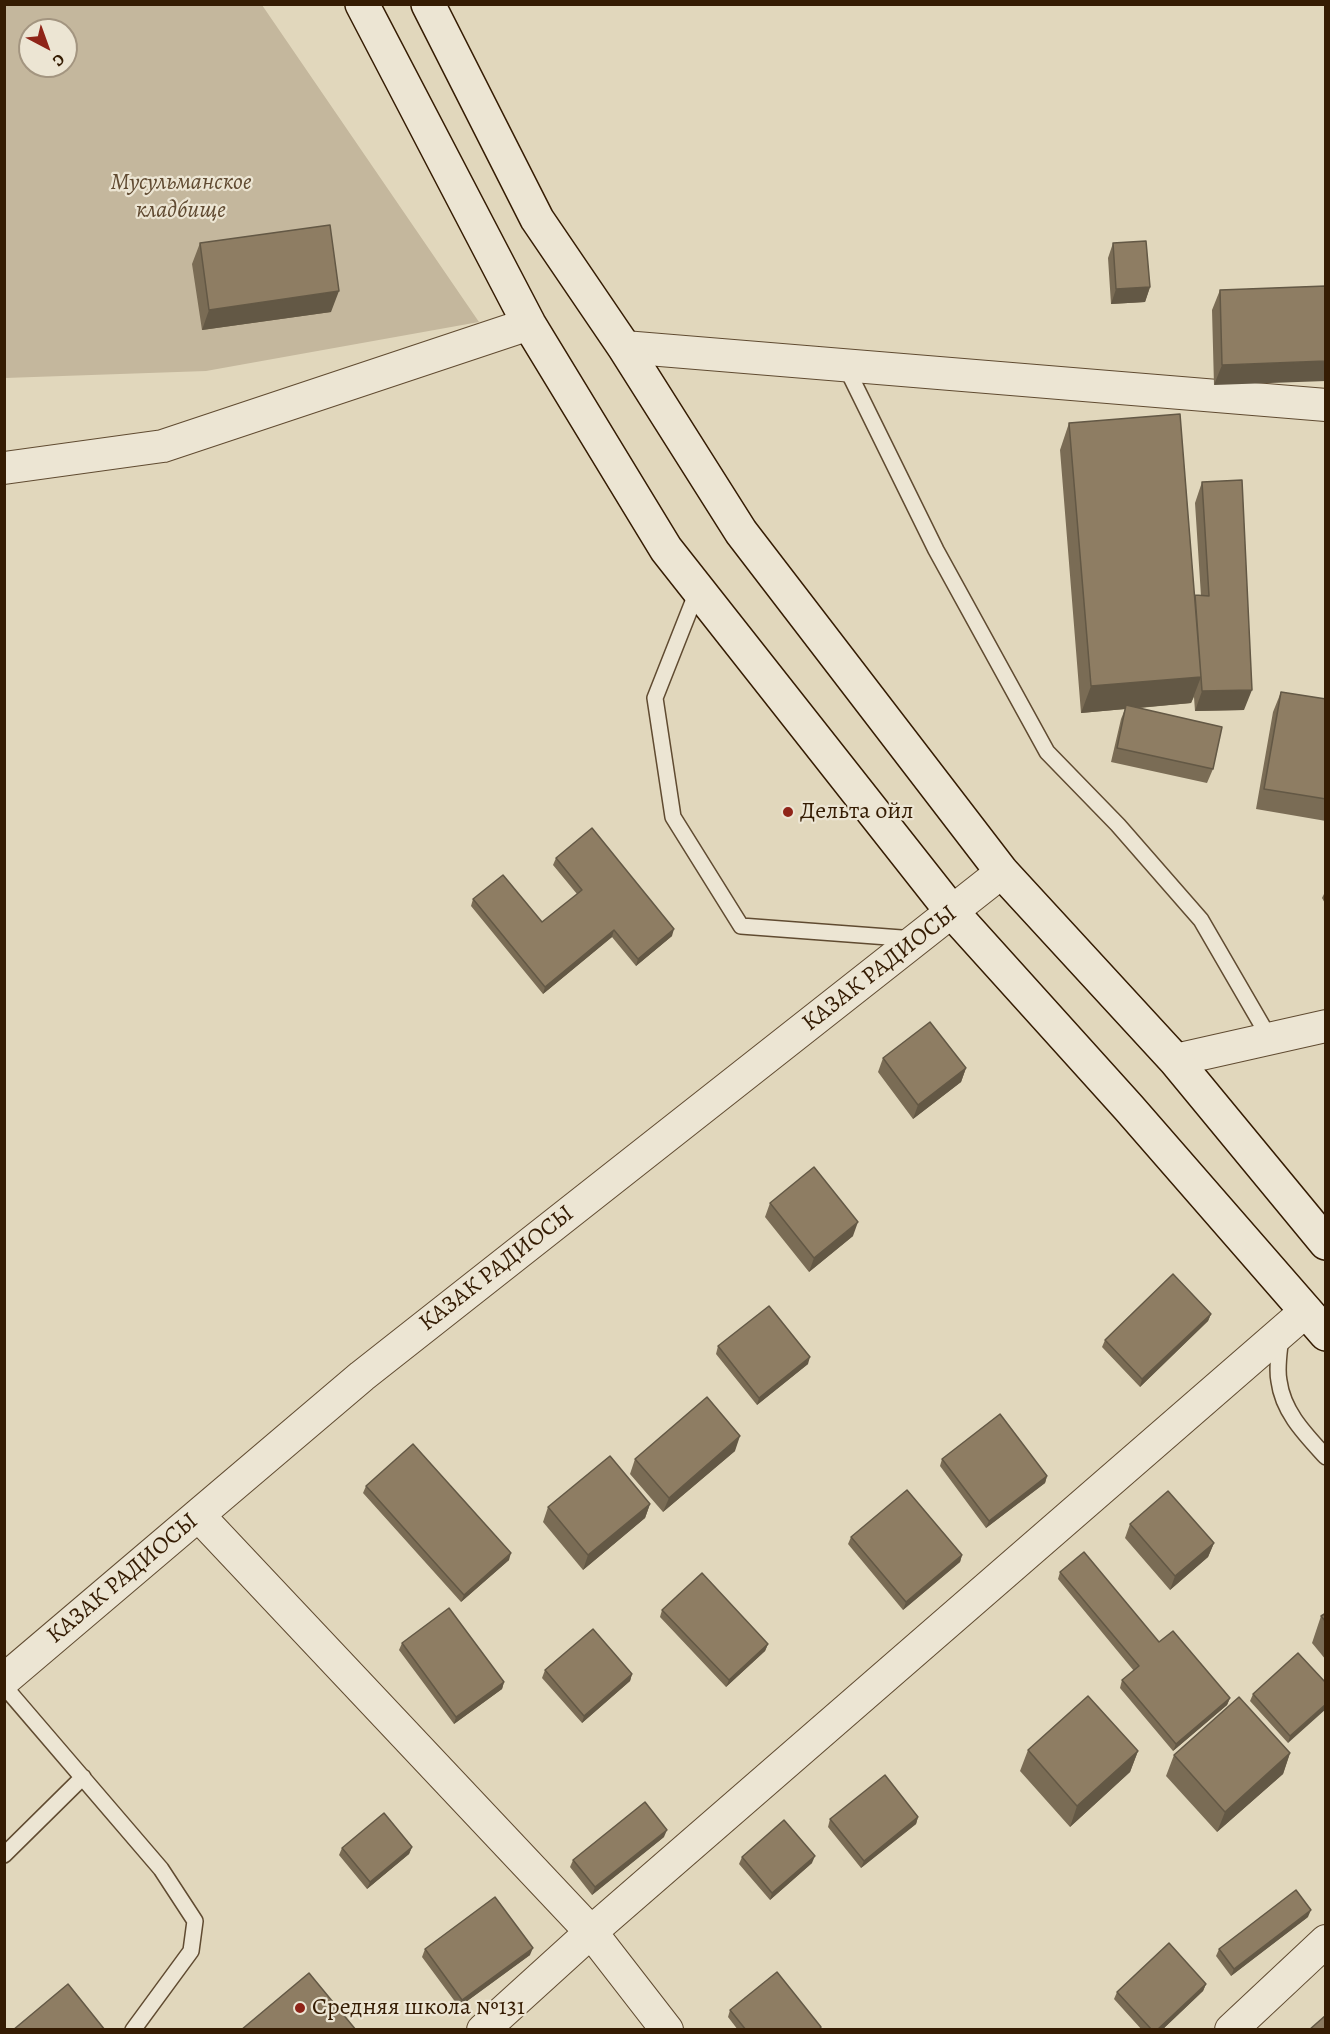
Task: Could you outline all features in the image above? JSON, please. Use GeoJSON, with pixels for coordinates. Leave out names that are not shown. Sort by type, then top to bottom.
{"type":"FeatureCollection","features":[{"type":"Feature","properties":{"kind":"main road"},"geometry":{"type":"LineString","coordinates":[[362,4],[529,324],[666,549],[953,913],[1129,1108],[1316,1322]]}},
{"type":"Feature","properties":{"kind":"main road"},"geometry":{"type":"LineString","coordinates":[[428,4],[537,219],[624,347],[741,532],[1002,872],[1175,1060],[1326,1243]]}},
{"type":"Feature","properties":{"kind":"street"},"geometry":{"type":"LineString","coordinates":[[4,468],[163,446],[529,324]]}},
{"type":"Feature","properties":{"kind":"street"},"geometry":{"type":"LineString","coordinates":[[624,347],[1326,405]]}},
{"type":"Feature","properties":{"kind":"street","name":"КАЗАК РАДИОСЫ"},"geometry":{"type":"LineString","coordinates":[[4,1680],[362,1376],[953,913],[1002,872]]}},
{"type":"Feature","properties":{"kind":"street"},"geometry":{"type":"LineString","coordinates":[[1175,1060],[1326,1026]]}},
{"type":"Feature","properties":{"kind":"street"},"geometry":{"type":"LineString","coordinates":[[483,2030],[591,1932],[1281,1333],[1316,1322]]}},
{"type":"Feature","properties":{"kind":"street"},"geometry":{"type":"LineString","coordinates":[[199,1516],[591,1932],[667,2030]]}},
{"type":"Feature","properties":{"kind":"street"},"geometry":{"type":"LineString","coordinates":[[1231,2030],[1326,1941]]}},
{"type":"Feature","properties":{"kind":"lane"},"geometry":{"type":"LineString","coordinates":[[845,365],[936,550],[1047,752],[1118,825],[1201,920],[1270,1038]]}},
{"type":"Feature","properties":{"kind":"lane"},"geometry":{"type":"LineString","coordinates":[[698,589],[655,698],[673,817],[741,926],[917,939]]}},
{"type":"Feature","properties":{"kind":"lane"},"geometry":{"type":"LineString","coordinates":[[1281,1333],[1278,1380],[1286,1407],[1304,1433],[1326,1457]]}},
{"type":"Feature","properties":{"kind":"lane"},"geometry":{"type":"LineString","coordinates":[[4,1686],[161,1869],[195,1921],[191,1951],[133,2030]]}},
{"type":"Feature","properties":{"kind":"lane"},"geometry":{"type":"LineString","coordinates":[[4,1855],[83,1777]]}},
{"type":"Feature","properties":{"kind":"green space","name":"Мусульманское кладбище"},"geometry":{"type":"Polygon","coordinates":[[[4,5],[262,5],[479,322],[206,371],[5,378],[4,5]]]}},
{"type":"Feature","properties":{"kind":"building"},"geometry":{"type":"Polygon","coordinates":[[[330,225],[339,291],[209,310],[200,243],[330,225]]]}},
{"type":"Feature","properties":{"kind":"building"},"geometry":{"type":"Polygon","coordinates":[[[1146,241],[1150,287],[1116,289],[1113,243],[1146,241]]]}},
{"type":"Feature","properties":{"kind":"building"},"geometry":{"type":"Polygon","coordinates":[[[1326,286],[1326,361],[1222,365],[1220,290],[1326,286]]]}},
{"type":"Feature","properties":{"kind":"building"},"geometry":{"type":"Polygon","coordinates":[[[1180,414],[1201,677],[1091,686],[1069,423],[1180,414]]]}},
{"type":"Feature","properties":{"kind":"building"},"geometry":{"type":"Polygon","coordinates":[[[1242,480],[1252,690],[1202,691],[1195,595],[1209,596],[1202,482],[1242,480]]]}},
{"type":"Feature","properties":{"kind":"building"},"geometry":{"type":"Polygon","coordinates":[[[1281,692],[1326,699],[1326,799],[1264,789],[1281,692]]]}},
{"type":"Feature","properties":{"kind":"building"},"geometry":{"type":"Polygon","coordinates":[[[1126,705],[1222,727],[1213,769],[1117,748],[1126,705]]]}},
{"type":"Feature","properties":{"kind":"building"},"geometry":{"type":"Polygon","coordinates":[[[592,828],[674,929],[638,959],[614,930],[545,987],[473,899],[503,875],[542,922],[582,890],[556,858],[592,828]]]}},
{"type":"Feature","properties":{"kind":"building"},"geometry":{"type":"Polygon","coordinates":[[[930,1022],[966,1068],[918,1105],[883,1058],[930,1022]]]}},
{"type":"Feature","properties":{"kind":"building"},"geometry":{"type":"Polygon","coordinates":[[[814,1167],[858,1222],[814,1258],[770,1203],[814,1167]]]}},
{"type":"Feature","properties":{"kind":"building"},"geometry":{"type":"Polygon","coordinates":[[[1173,1274],[1211,1314],[1142,1379],[1105,1340],[1173,1274]]]}},
{"type":"Feature","properties":{"kind":"building"},"geometry":{"type":"Polygon","coordinates":[[[769,1306],[810,1357],[759,1398],[718,1346],[769,1306]]]}},
{"type":"Feature","properties":{"kind":"building"},"geometry":{"type":"Polygon","coordinates":[[[707,1397],[740,1436],[669,1498],[635,1459],[707,1397]]]}},
{"type":"Feature","properties":{"kind":"building"},"geometry":{"type":"Polygon","coordinates":[[[1000,1414],[1047,1476],[989,1521],[942,1459],[1000,1414]]]}},
{"type":"Feature","properties":{"kind":"building"},"geometry":{"type":"Polygon","coordinates":[[[413,1444],[511,1553],[464,1595],[366,1486],[413,1444]]]}},
{"type":"Feature","properties":{"kind":"building"},"geometry":{"type":"Polygon","coordinates":[[[610,1456],[650,1504],[588,1555],[548,1507],[610,1456]]]}},
{"type":"Feature","properties":{"kind":"building"},"geometry":{"type":"Polygon","coordinates":[[[907,1490],[962,1555],[906,1602],[851,1537],[907,1490]]]}},
{"type":"Feature","properties":{"kind":"building"},"geometry":{"type":"Polygon","coordinates":[[[1168,1491],[1214,1543],[1175,1576],[1130,1524],[1168,1491]]]}},
{"type":"Feature","properties":{"kind":"building"},"geometry":{"type":"Polygon","coordinates":[[[1084,1552],[1159,1642],[1173,1631],[1230,1698],[1176,1744],[1122,1680],[1139,1666],[1060,1572],[1084,1552]]]}},
{"type":"Feature","properties":{"kind":"building"},"geometry":{"type":"Polygon","coordinates":[[[702,1573],[768,1644],[729,1680],[662,1610],[702,1573]]]}},
{"type":"Feature","properties":{"kind":"building"},"geometry":{"type":"Polygon","coordinates":[[[449,1608],[504,1682],[456,1717],[402,1643],[449,1608]]]}},
{"type":"Feature","properties":{"kind":"building"},"geometry":{"type":"Polygon","coordinates":[[[593,1629],[632,1674],[584,1716],[545,1670],[593,1629]]]}},
{"type":"Feature","properties":{"kind":"building"},"geometry":{"type":"Polygon","coordinates":[[[1298,1653],[1326,1683],[1326,1704],[1290,1736],[1253,1694],[1298,1653]]]}},
{"type":"Feature","properties":{"kind":"building"},"geometry":{"type":"Polygon","coordinates":[[[1088,1696],[1138,1751],[1077,1806],[1028,1750],[1088,1696]]]}},
{"type":"Feature","properties":{"kind":"building"},"geometry":{"type":"Polygon","coordinates":[[[1239,1697],[1290,1753],[1225,1812],[1174,1755],[1239,1697]]]}},
{"type":"Feature","properties":{"kind":"building"},"geometry":{"type":"Polygon","coordinates":[[[885,1775],[918,1817],[864,1861],[830,1819],[885,1775]]]}},
{"type":"Feature","properties":{"kind":"building"},"geometry":{"type":"Polygon","coordinates":[[[645,1802],[667,1830],[595,1887],[573,1860],[645,1802]]]}},
{"type":"Feature","properties":{"kind":"building"},"geometry":{"type":"Polygon","coordinates":[[[384,1813],[412,1847],[370,1882],[342,1848],[384,1813]]]}},
{"type":"Feature","properties":{"kind":"building"},"geometry":{"type":"Polygon","coordinates":[[[784,1820],[815,1856],[772,1893],[742,1857],[784,1820]]]}},
{"type":"Feature","properties":{"kind":"building"},"geometry":{"type":"Polygon","coordinates":[[[1296,1890],[1311,1910],[1234,1969],[1219,1949],[1296,1890]]]}},
{"type":"Feature","properties":{"kind":"building"},"geometry":{"type":"Polygon","coordinates":[[[495,1897],[533,1948],[462,2000],[425,1949],[495,1897]]]}},
{"type":"Feature","properties":{"kind":"building"},"geometry":{"type":"Polygon","coordinates":[[[1169,1943],[1206,1984],[1157,2030],[1152,2030],[1117,1992],[1169,1943]]]}},
{"type":"Feature","properties":{"kind":"building"},"geometry":{"type":"Polygon","coordinates":[[[777,1972],[821,2027],[819,2030],[746,2030],[730,2010],[777,1972]]]}},
{"type":"Feature","properties":{"kind":"building"},"geometry":{"type":"Polygon","coordinates":[[[309,1973],[356,2030],[241,2030],[309,1973]]]}},
{"type":"Feature","properties":{"kind":"building"},"geometry":{"type":"Polygon","coordinates":[[[68,1984],[105,2030],[13,2030],[68,1984]]]}},
{"type":"Feature","properties":{"kind":"building"},"geometry":{"type":"Polygon","coordinates":[[[1326,2015],[1326,2030],[1309,2030],[1326,2015]]]}},
{"type":"Feature","properties":{"kind":"place","name":"Дельта ойл"},"geometry":{"type":"Point","coordinates":[788,812]}},
{"type":"Feature","properties":{"kind":"place","name":"Средняя школа №131"},"geometry":{"type":"Point","coordinates":[300,2008]}}]}
